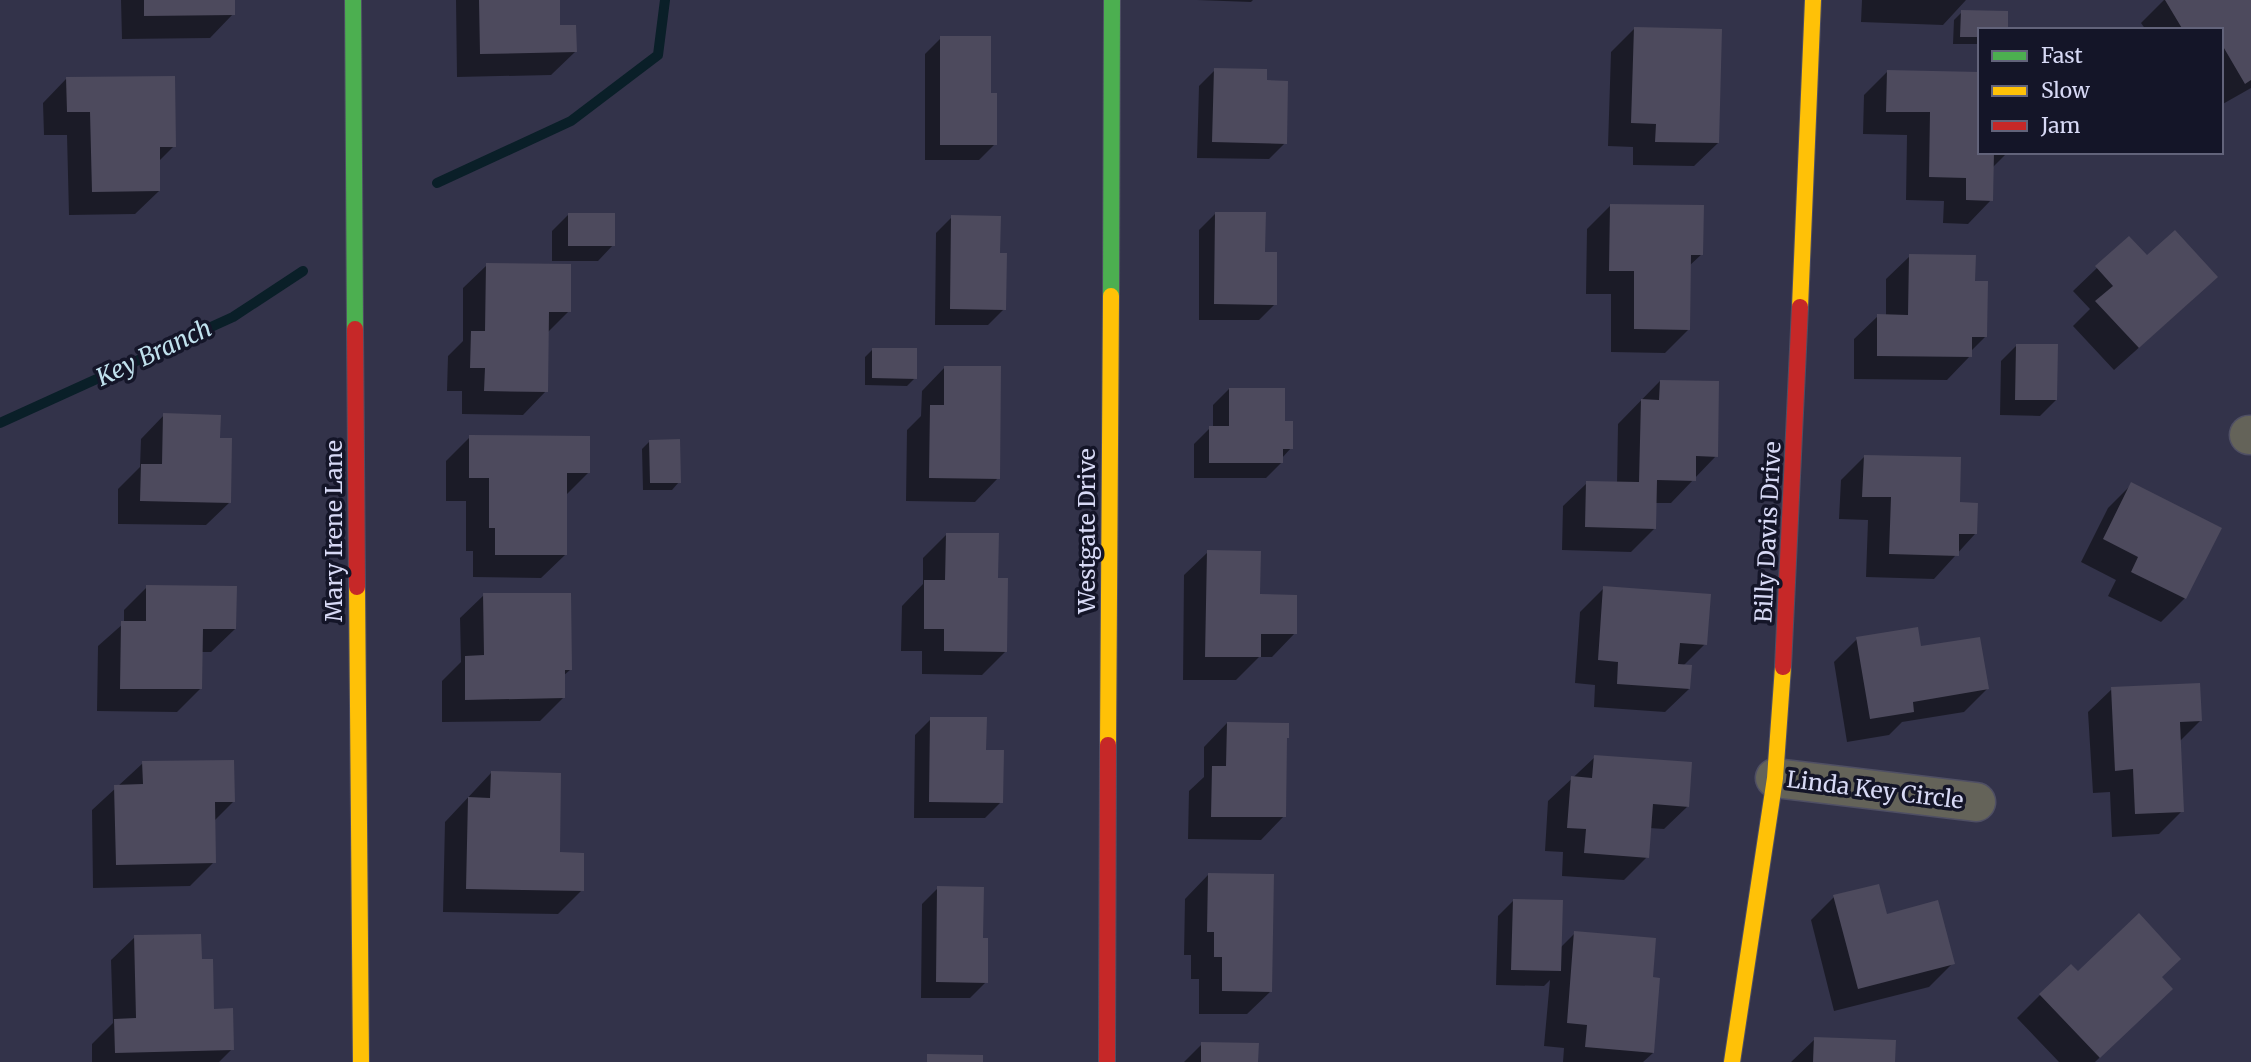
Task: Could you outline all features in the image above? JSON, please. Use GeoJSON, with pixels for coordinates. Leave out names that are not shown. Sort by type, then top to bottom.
{"type":"FeatureCollection","features":[{"type":"Feature","properties":{"kind":"street","name":"Mary Irene Lane"},"geometry":{"type":"LineString","coordinates":[[353,0],[360,1062]]}},
{"type":"Feature","properties":{"kind":"street","name":"Westgate Drive"},"geometry":{"type":"LineString","coordinates":[[1107,1062],[1112,0]]}},
{"type":"Feature","properties":{"kind":"street","name":"Billy Davis Drive"},"geometry":{"type":"LineString","coordinates":[[1732,1062],[1775,778],[1789,590],[1813,0]]}},
{"type":"Feature","properties":{"kind":"street","name":"Linda Key Circle"},"geometry":{"type":"LineString","coordinates":[[1775,778],[1976,802]]}},
{"type":"Feature","properties":{"kind":"building"},"geometry":{"type":"Polygon","coordinates":[[[144,0],[235,0],[235,15],[144,16],[144,0]]]}},
{"type":"Feature","properties":{"kind":"building"},"geometry":{"type":"Polygon","coordinates":[[[479,0],[560,0],[560,25],[576,25],[577,52],[480,54],[479,0]]]}},
{"type":"Feature","properties":{"kind":"building"},"geometry":{"type":"Polygon","coordinates":[[[2165,0],[2251,0],[2251,80],[2245,84],[2223,46],[2223,28],[2182,28],[2165,0]]]}},
{"type":"Feature","properties":{"kind":"building"},"geometry":{"type":"Polygon","coordinates":[[[1961,10],[2008,11],[2008,28],[1978,28],[1978,37],[1960,37],[1961,10]]]}},
{"type":"Feature","properties":{"kind":"building"},"geometry":{"type":"Polygon","coordinates":[[[1634,27],[1722,29],[1719,143],[1655,142],[1656,124],[1631,123],[1634,27]]]}},
{"type":"Feature","properties":{"kind":"building"},"geometry":{"type":"Polygon","coordinates":[[[940,36],[991,36],[991,93],[997,93],[997,145],[940,145],[940,36]]]}},
{"type":"Feature","properties":{"kind":"building"},"geometry":{"type":"Polygon","coordinates":[[[1214,68],[1267,69],[1267,80],[1288,81],[1287,144],[1212,142],[1214,68]]]}},
{"type":"Feature","properties":{"kind":"building"},"geometry":{"type":"Polygon","coordinates":[[[1887,70],[1978,72],[1978,154],[1994,154],[1993,201],[1966,200],[1966,178],[1929,177],[1930,112],[1886,112],[1887,70]]]}},
{"type":"Feature","properties":{"kind":"building"},"geometry":{"type":"Polygon","coordinates":[[[175,76],[176,147],[160,147],[160,191],[92,192],[90,112],[67,112],[66,77],[175,76]]]}},
{"type":"Feature","properties":{"kind":"building"},"geometry":{"type":"Polygon","coordinates":[[[1610,204],[1704,205],[1703,255],[1691,255],[1690,330],[1634,329],[1634,271],[1609,271],[1610,204]]]}},
{"type":"Feature","properties":{"kind":"building"},"geometry":{"type":"Polygon","coordinates":[[[1215,212],[1266,212],[1265,252],[1277,252],[1277,305],[1214,304],[1215,212]]]}},
{"type":"Feature","properties":{"kind":"building"},"geometry":{"type":"Polygon","coordinates":[[[568,213],[615,213],[615,246],[568,246],[568,213]]]}},
{"type":"Feature","properties":{"kind":"building"},"geometry":{"type":"Polygon","coordinates":[[[951,215],[1001,216],[1000,253],[1007,253],[1006,310],[950,309],[951,215]]]}},
{"type":"Feature","properties":{"kind":"building"},"geometry":{"type":"Polygon","coordinates":[[[2175,230],[2218,277],[2139,348],[2095,301],[2113,286],[2095,266],[2129,236],[2147,255],[2175,230]]]}},
{"type":"Feature","properties":{"kind":"building"},"geometry":{"type":"Polygon","coordinates":[[[1909,254],[1976,255],[1975,281],[1988,281],[1987,337],[1972,337],[1972,357],[1877,356],[1877,314],[1908,315],[1909,254]]]}},
{"type":"Feature","properties":{"kind":"building"},"geometry":{"type":"Polygon","coordinates":[[[486,263],[571,264],[571,312],[549,312],[548,392],[484,391],[485,368],[470,368],[471,331],[485,331],[486,263]]]}},
{"type":"Feature","properties":{"kind":"building"},"geometry":{"type":"Polygon","coordinates":[[[2016,344],[2058,344],[2057,400],[2015,400],[2016,344]]]}},
{"type":"Feature","properties":{"kind":"building"},"geometry":{"type":"Polygon","coordinates":[[[872,348],[917,348],[917,379],[872,378],[872,348]]]}},
{"type":"Feature","properties":{"kind":"building"},"geometry":{"type":"Polygon","coordinates":[[[944,366],[1001,366],[1000,479],[929,478],[930,405],[944,405],[944,366]]]}},
{"type":"Feature","properties":{"kind":"building"},"geometry":{"type":"Polygon","coordinates":[[[1660,380],[1719,381],[1718,457],[1696,456],[1696,481],[1657,480],[1656,529],[1585,527],[1586,481],[1639,482],[1641,399],[1659,400],[1660,380]]]}},
{"type":"Feature","properties":{"kind":"building"},"geometry":{"type":"Polygon","coordinates":[[[1229,388],[1285,388],[1285,421],[1293,421],[1293,449],[1283,449],[1283,463],[1209,463],[1209,426],[1229,426],[1229,388]]]}},
{"type":"Feature","properties":{"kind":"building"},"geometry":{"type":"Polygon","coordinates":[[[163,413],[221,415],[220,438],[232,438],[231,503],[140,501],[141,464],[162,464],[163,413]]]}},
{"type":"Feature","properties":{"kind":"building"},"geometry":{"type":"Polygon","coordinates":[[[469,435],[590,436],[590,473],[567,473],[567,555],[495,555],[495,528],[489,528],[489,478],[469,478],[469,435]]]}},
{"type":"Feature","properties":{"kind":"building"},"geometry":{"type":"Polygon","coordinates":[[[680,439],[681,483],[650,483],[649,440],[680,439]]]}},
{"type":"Feature","properties":{"kind":"building"},"geometry":{"type":"Polygon","coordinates":[[[1864,455],[1961,457],[1960,502],[1978,503],[1977,534],[1959,534],[1959,556],[1889,554],[1891,497],[1862,497],[1864,455]]]}},
{"type":"Feature","properties":{"kind":"building"},"geometry":{"type":"Polygon","coordinates":[[[2131,482],[2222,528],[2186,599],[2131,572],[2138,557],[2103,539],[2131,482]]]}},
{"type":"Feature","properties":{"kind":"building"},"geometry":{"type":"Polygon","coordinates":[[[946,533],[999,533],[998,578],[1008,578],[1007,652],[944,651],[944,629],[924,629],[924,580],[945,580],[946,533]]]}},
{"type":"Feature","properties":{"kind":"building"},"geometry":{"type":"Polygon","coordinates":[[[1207,550],[1261,551],[1260,594],[1297,595],[1297,634],[1261,634],[1261,657],[1205,657],[1207,550]]]}},
{"type":"Feature","properties":{"kind":"building"},"geometry":{"type":"Polygon","coordinates":[[[146,585],[237,586],[236,629],[203,629],[202,689],[120,689],[121,621],[146,621],[146,585]]]}},
{"type":"Feature","properties":{"kind":"building"},"geometry":{"type":"Polygon","coordinates":[[[1603,586],[1711,594],[1707,645],[1680,643],[1678,664],[1692,665],[1690,689],[1617,684],[1618,662],[1598,660],[1603,586]]]}},
{"type":"Feature","properties":{"kind":"building"},"geometry":{"type":"Polygon","coordinates":[[[483,593],[571,593],[572,670],[565,670],[565,698],[465,700],[465,656],[484,655],[483,593]]]}},
{"type":"Feature","properties":{"kind":"building"},"geometry":{"type":"Polygon","coordinates":[[[1918,627],[1921,646],[1980,637],[1989,689],[1913,702],[1914,712],[1870,719],[1856,637],[1918,627]]]}},
{"type":"Feature","properties":{"kind":"building"},"geometry":{"type":"Polygon","coordinates":[[[2200,683],[2202,721],[2180,722],[2184,812],[2135,814],[2133,769],[2115,771],[2111,687],[2200,683]]]}},
{"type":"Feature","properties":{"kind":"building"},"geometry":{"type":"Polygon","coordinates":[[[930,717],[987,717],[986,750],[1004,750],[1003,803],[929,802],[930,717]]]}},
{"type":"Feature","properties":{"kind":"building"},"geometry":{"type":"Polygon","coordinates":[[[1227,722],[1289,723],[1286,817],[1211,817],[1212,766],[1226,766],[1227,722]]]}},
{"type":"Feature","properties":{"kind":"building"},"geometry":{"type":"Polygon","coordinates":[[[1594,755],[1692,762],[1689,807],[1653,804],[1649,858],[1584,853],[1586,829],[1567,828],[1571,776],[1592,778],[1594,755]]]}},
{"type":"Feature","properties":{"kind":"building"},"geometry":{"type":"Polygon","coordinates":[[[234,760],[235,802],[215,802],[216,863],[116,865],[114,785],[143,784],[142,761],[234,760]]]}},
{"type":"Feature","properties":{"kind":"building"},"geometry":{"type":"Polygon","coordinates":[[[491,771],[561,773],[560,852],[584,853],[584,891],[466,889],[468,797],[490,798],[491,771]]]}},
{"type":"Feature","properties":{"kind":"building"},"geometry":{"type":"Polygon","coordinates":[[[1208,873],[1274,874],[1272,992],[1222,991],[1222,957],[1214,957],[1214,932],[1207,932],[1208,873]]]}},
{"type":"Feature","properties":{"kind":"building"},"geometry":{"type":"Polygon","coordinates":[[[1879,884],[1887,914],[1938,900],[1955,964],[1858,989],[1833,895],[1879,884]]]}},
{"type":"Feature","properties":{"kind":"building"},"geometry":{"type":"Polygon","coordinates":[[[937,886],[984,887],[983,938],[988,938],[988,983],[936,982],[937,886]]]}},
{"type":"Feature","properties":{"kind":"building"},"geometry":{"type":"Polygon","coordinates":[[[1513,899],[1563,900],[1561,971],[1511,970],[1513,899]]]}},
{"type":"Feature","properties":{"kind":"building"},"geometry":{"type":"Polygon","coordinates":[[[2139,913],[2181,959],[2162,977],[2173,989],[2100,1058],[2039,994],[2071,964],[2078,971],[2139,913]]]}},
{"type":"Feature","properties":{"kind":"building"},"geometry":{"type":"Polygon","coordinates":[[[1574,931],[1656,938],[1653,977],[1660,978],[1654,1053],[1585,1047],[1587,1025],[1567,1023],[1574,931]]]}},
{"type":"Feature","properties":{"kind":"building"},"geometry":{"type":"Polygon","coordinates":[[[201,934],[202,959],[213,959],[214,1009],[233,1008],[234,1050],[115,1053],[114,1019],[136,1018],[134,935],[201,934]]]}},
{"type":"Feature","properties":{"kind":"building"},"geometry":{"type":"Polygon","coordinates":[[[1814,1037],[1896,1040],[1895,1062],[1813,1062],[1814,1037]]]}},
{"type":"Feature","properties":{"kind":"building"},"geometry":{"type":"Polygon","coordinates":[[[1201,1042],[1259,1043],[1258,1062],[1201,1062],[1201,1042]]]}},
{"type":"Feature","properties":{"kind":"building"},"geometry":{"type":"Polygon","coordinates":[[[927,1054],[983,1055],[983,1062],[927,1062],[927,1054]]]}},
{"type":"Feature","properties":{"kind":"waterway","name":"Key Branch"},"geometry":{"type":"LineString","coordinates":[[437,183],[571,121],[658,55],[665,0]]}},
{"type":"Feature","properties":{"kind":"waterway","name":"Key Branch"},"geometry":{"type":"LineString","coordinates":[[0,423],[233,317],[303,271]]}},
{"type":"Feature","properties":{"kind":"traffic: fast"},"geometry":{"type":"LineString","coordinates":[[353,0],[355,329]]}},
{"type":"Feature","properties":{"kind":"traffic: fast"},"geometry":{"type":"LineString","coordinates":[[1111,296],[1112,0]]}},
{"type":"Feature","properties":{"kind":"traffic: slow"},"geometry":{"type":"LineString","coordinates":[[1800,307],[1813,0]]}},
{"type":"Feature","properties":{"kind":"traffic: slow"},"geometry":{"type":"LineString","coordinates":[[1108,745],[1111,296]]}},
{"type":"Feature","properties":{"kind":"traffic: slow"},"geometry":{"type":"LineString","coordinates":[[357,587],[361,1062]]}},
{"type":"Feature","properties":{"kind":"traffic: slow"},"geometry":{"type":"LineString","coordinates":[[1732,1062],[1775,778],[1783,667]]}},
{"type":"Feature","properties":{"kind":"traffic: jam"},"geometry":{"type":"LineString","coordinates":[[1783,667],[1800,307]]}},
{"type":"Feature","properties":{"kind":"traffic: jam"},"geometry":{"type":"LineString","coordinates":[[355,329],[357,587]]}},
{"type":"Feature","properties":{"kind":"traffic: jam"},"geometry":{"type":"LineString","coordinates":[[1107,1062],[1108,745]]}}]}
